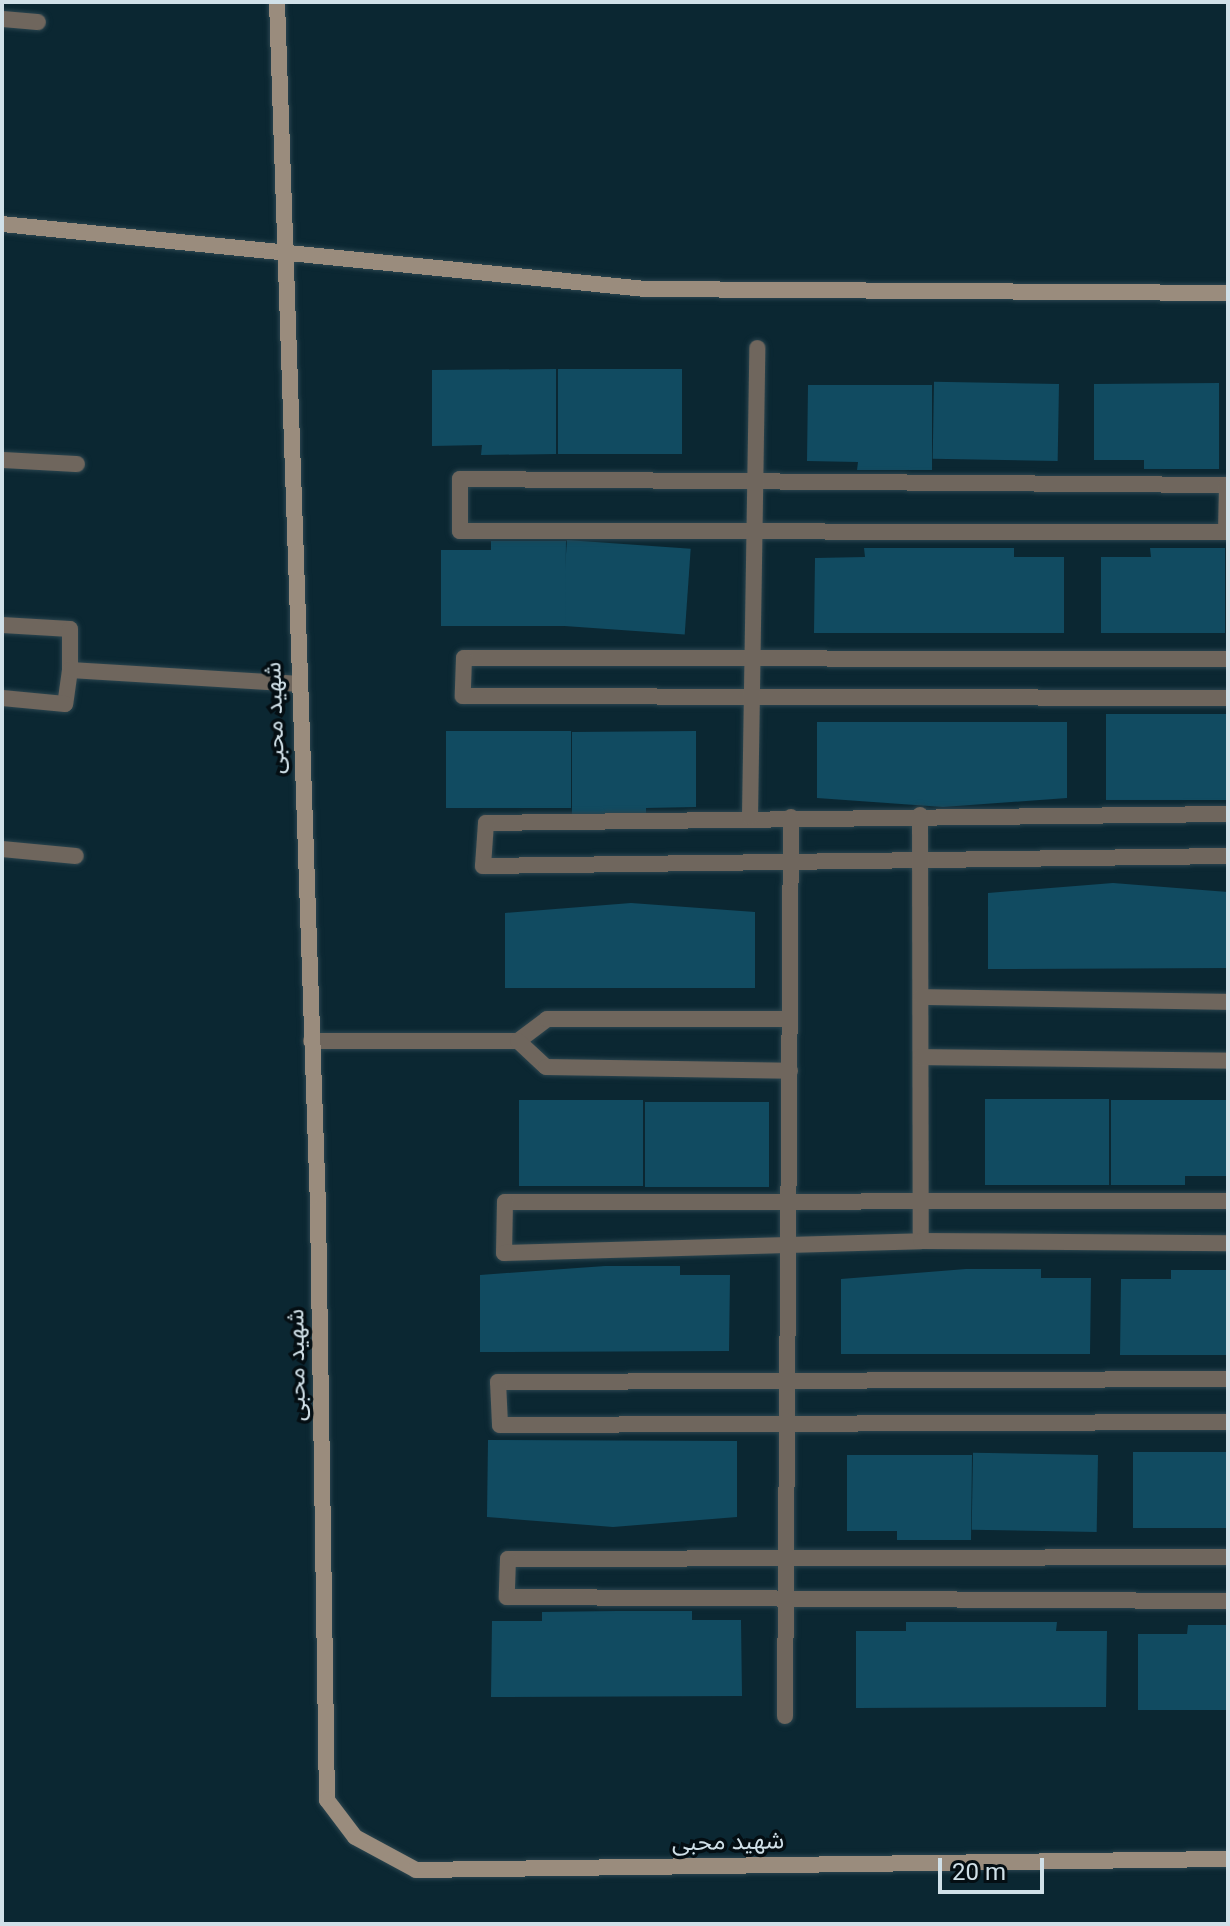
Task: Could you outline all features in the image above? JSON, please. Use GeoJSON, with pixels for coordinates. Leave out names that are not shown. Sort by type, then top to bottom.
{"type":"FeatureCollection","features":[{"type":"Feature","properties":{"kind":"street","name":"شهید محبی"},"geometry":{"type":"LineString","coordinates":[[277,2],[280,253],[311,1041],[327,1800],[355,1837],[416,1870],[1228,1859]]}},
{"type":"Feature","properties":{"kind":"street"},"geometry":{"type":"LineString","coordinates":[[2,19],[38,22]]}},
{"type":"Feature","properties":{"kind":"street"},"geometry":{"type":"LineString","coordinates":[[2,224],[645,289],[1228,293]]}},
{"type":"Feature","properties":{"kind":"street"},"geometry":{"type":"LineString","coordinates":[[750,817],[757,348]]}},
{"type":"Feature","properties":{"kind":"street"},"geometry":{"type":"LineString","coordinates":[[2,460],[77,464]]}},
{"type":"Feature","properties":{"kind":"street"},"geometry":{"type":"LineString","coordinates":[[460,479],[755,485],[1227,485],[1226,532],[754,531],[460,531],[460,479]]}},
{"type":"Feature","properties":{"kind":"street"},"geometry":{"type":"LineString","coordinates":[[2,625],[70,629],[70,670],[65,704],[2,698]]}},
{"type":"Feature","properties":{"kind":"street"},"geometry":{"type":"LineString","coordinates":[[1228,659],[464,658],[463,696],[1228,698]]}},
{"type":"Feature","properties":{"kind":"street"},"geometry":{"type":"LineString","coordinates":[[70,670],[297,684]]}},
{"type":"Feature","properties":{"kind":"street"},"geometry":{"type":"LineString","coordinates":[[1228,814],[750,817],[486,823],[483,866],[1228,856]]}},
{"type":"Feature","properties":{"kind":"street"},"geometry":{"type":"LineString","coordinates":[[920,815],[921,1241]]}},
{"type":"Feature","properties":{"kind":"street"},"geometry":{"type":"LineString","coordinates":[[785,1716],[792,1201],[791,817]]}},
{"type":"Feature","properties":{"kind":"street"},"geometry":{"type":"LineString","coordinates":[[2,849],[76,856]]}},
{"type":"Feature","properties":{"kind":"street"},"geometry":{"type":"LineString","coordinates":[[921,997],[1228,1002]]}},
{"type":"Feature","properties":{"kind":"street"},"geometry":{"type":"LineString","coordinates":[[311,1041],[518,1041],[547,1019],[790,1019]]}},
{"type":"Feature","properties":{"kind":"street"},"geometry":{"type":"LineString","coordinates":[[518,1041],[546,1067],[790,1071]]}},
{"type":"Feature","properties":{"kind":"street"},"geometry":{"type":"LineString","coordinates":[[921,1057],[1228,1061]]}},
{"type":"Feature","properties":{"kind":"street"},"geometry":{"type":"LineString","coordinates":[[1228,1201],[505,1202],[504,1253],[921,1241],[1228,1243]]}},
{"type":"Feature","properties":{"kind":"street"},"geometry":{"type":"LineString","coordinates":[[1228,1379],[789,1377],[498,1382],[500,1425],[788,1419],[1228,1422]]}},
{"type":"Feature","properties":{"kind":"street"},"geometry":{"type":"LineString","coordinates":[[1228,1557],[508,1559],[507,1597],[1228,1601]]}},
{"type":"Feature","properties":{"kind":"building"},"geometry":{"type":"Polygon","coordinates":[[[556,369],[556,454],[481,455],[482,445],[432,446],[432,370],[556,369]]]}},
{"type":"Feature","properties":{"kind":"building"},"geometry":{"type":"Polygon","coordinates":[[[558,369],[682,369],[682,454],[558,454],[558,369]]]}},
{"type":"Feature","properties":{"kind":"building"},"geometry":{"type":"Polygon","coordinates":[[[934,382],[1059,384],[1058,461],[933,459],[934,382]]]}},
{"type":"Feature","properties":{"kind":"building"},"geometry":{"type":"Polygon","coordinates":[[[1219,383],[1219,469],[1144,469],[1144,460],[1094,460],[1094,384],[1219,383]]]}},
{"type":"Feature","properties":{"kind":"building"},"geometry":{"type":"Polygon","coordinates":[[[808,385],[932,385],[932,470],[857,470],[858,462],[807,461],[808,385]]]}},
{"type":"Feature","properties":{"kind":"building"},"geometry":{"type":"Polygon","coordinates":[[[567,540],[691,549],[685,634],[561,626],[567,540]]]}},
{"type":"Feature","properties":{"kind":"building"},"geometry":{"type":"Polygon","coordinates":[[[491,541],[566,541],[565,626],[441,626],[441,550],[491,550],[491,541]]]}},
{"type":"Feature","properties":{"kind":"building"},"geometry":{"type":"Polygon","coordinates":[[[864,548],[1014,548],[1014,557],[1064,557],[1064,633],[814,633],[815,558],[865,557],[864,548]]]}},
{"type":"Feature","properties":{"kind":"building"},"geometry":{"type":"Polygon","coordinates":[[[1150,548],[1225,548],[1225,633],[1101,633],[1101,557],[1151,557],[1150,548]]]}},
{"type":"Feature","properties":{"kind":"building"},"geometry":{"type":"Polygon","coordinates":[[[1106,714],[1228,714],[1228,800],[1106,800],[1106,714]]]}},
{"type":"Feature","properties":{"kind":"building"},"geometry":{"type":"Polygon","coordinates":[[[817,722],[1067,722],[1067,798],[943,807],[817,798],[817,722]]]}},
{"type":"Feature","properties":{"kind":"building"},"geometry":{"type":"Polygon","coordinates":[[[446,731],[571,731],[571,808],[446,808],[446,731]]]}},
{"type":"Feature","properties":{"kind":"building"},"geometry":{"type":"Polygon","coordinates":[[[696,731],[696,807],[646,808],[646,817],[572,817],[572,732],[696,731]]]}},
{"type":"Feature","properties":{"kind":"building"},"geometry":{"type":"Polygon","coordinates":[[[1113,883],[1228,892],[1228,968],[988,969],[988,893],[1113,883]]]}},
{"type":"Feature","properties":{"kind":"building"},"geometry":{"type":"Polygon","coordinates":[[[631,903],[755,912],[755,988],[505,988],[505,913],[631,903]]]}},
{"type":"Feature","properties":{"kind":"building"},"geometry":{"type":"Polygon","coordinates":[[[985,1099],[1109,1099],[1109,1185],[985,1185],[985,1099]]]}},
{"type":"Feature","properties":{"kind":"building"},"geometry":{"type":"Polygon","coordinates":[[[519,1100],[643,1100],[643,1186],[519,1186],[519,1100]]]}},
{"type":"Feature","properties":{"kind":"building"},"geometry":{"type":"Polygon","coordinates":[[[1111,1100],[1228,1100],[1228,1176],[1185,1176],[1185,1185],[1111,1185],[1111,1100]]]}},
{"type":"Feature","properties":{"kind":"building"},"geometry":{"type":"Polygon","coordinates":[[[645,1102],[769,1102],[769,1187],[645,1187],[645,1102]]]}},
{"type":"Feature","properties":{"kind":"building"},"geometry":{"type":"Polygon","coordinates":[[[605,1266],[680,1266],[680,1275],[730,1275],[729,1351],[480,1352],[480,1275],[605,1266]]]}},
{"type":"Feature","properties":{"kind":"building"},"geometry":{"type":"Polygon","coordinates":[[[966,1269],[1041,1269],[1041,1278],[1091,1278],[1090,1354],[841,1354],[841,1279],[966,1269]]]}},
{"type":"Feature","properties":{"kind":"building"},"geometry":{"type":"Polygon","coordinates":[[[1171,1270],[1228,1270],[1228,1355],[1120,1355],[1121,1279],[1171,1279],[1171,1270]]]}},
{"type":"Feature","properties":{"kind":"building"},"geometry":{"type":"Polygon","coordinates":[[[488,1440],[737,1441],[737,1517],[613,1527],[487,1517],[488,1440]]]}},
{"type":"Feature","properties":{"kind":"building"},"geometry":{"type":"Polygon","coordinates":[[[1133,1452],[1228,1452],[1228,1528],[1133,1528],[1133,1452]]]}},
{"type":"Feature","properties":{"kind":"building"},"geometry":{"type":"Polygon","coordinates":[[[973,1453],[1098,1455],[1097,1532],[972,1530],[973,1453]]]}},
{"type":"Feature","properties":{"kind":"building"},"geometry":{"type":"Polygon","coordinates":[[[847,1455],[972,1455],[971,1540],[897,1540],[897,1531],[847,1531],[847,1455]]]}},
{"type":"Feature","properties":{"kind":"building"},"geometry":{"type":"Polygon","coordinates":[[[692,1611],[692,1620],[741,1620],[742,1696],[491,1697],[492,1621],[542,1621],[542,1612],[692,1611]]]}},
{"type":"Feature","properties":{"kind":"building"},"geometry":{"type":"Polygon","coordinates":[[[906,1622],[1057,1622],[1056,1631],[1107,1631],[1106,1707],[856,1708],[856,1631],[906,1631],[906,1622]]]}},
{"type":"Feature","properties":{"kind":"building"},"geometry":{"type":"Polygon","coordinates":[[[1188,1625],[1228,1625],[1228,1710],[1138,1710],[1138,1634],[1187,1634],[1188,1625]]]}}]}
